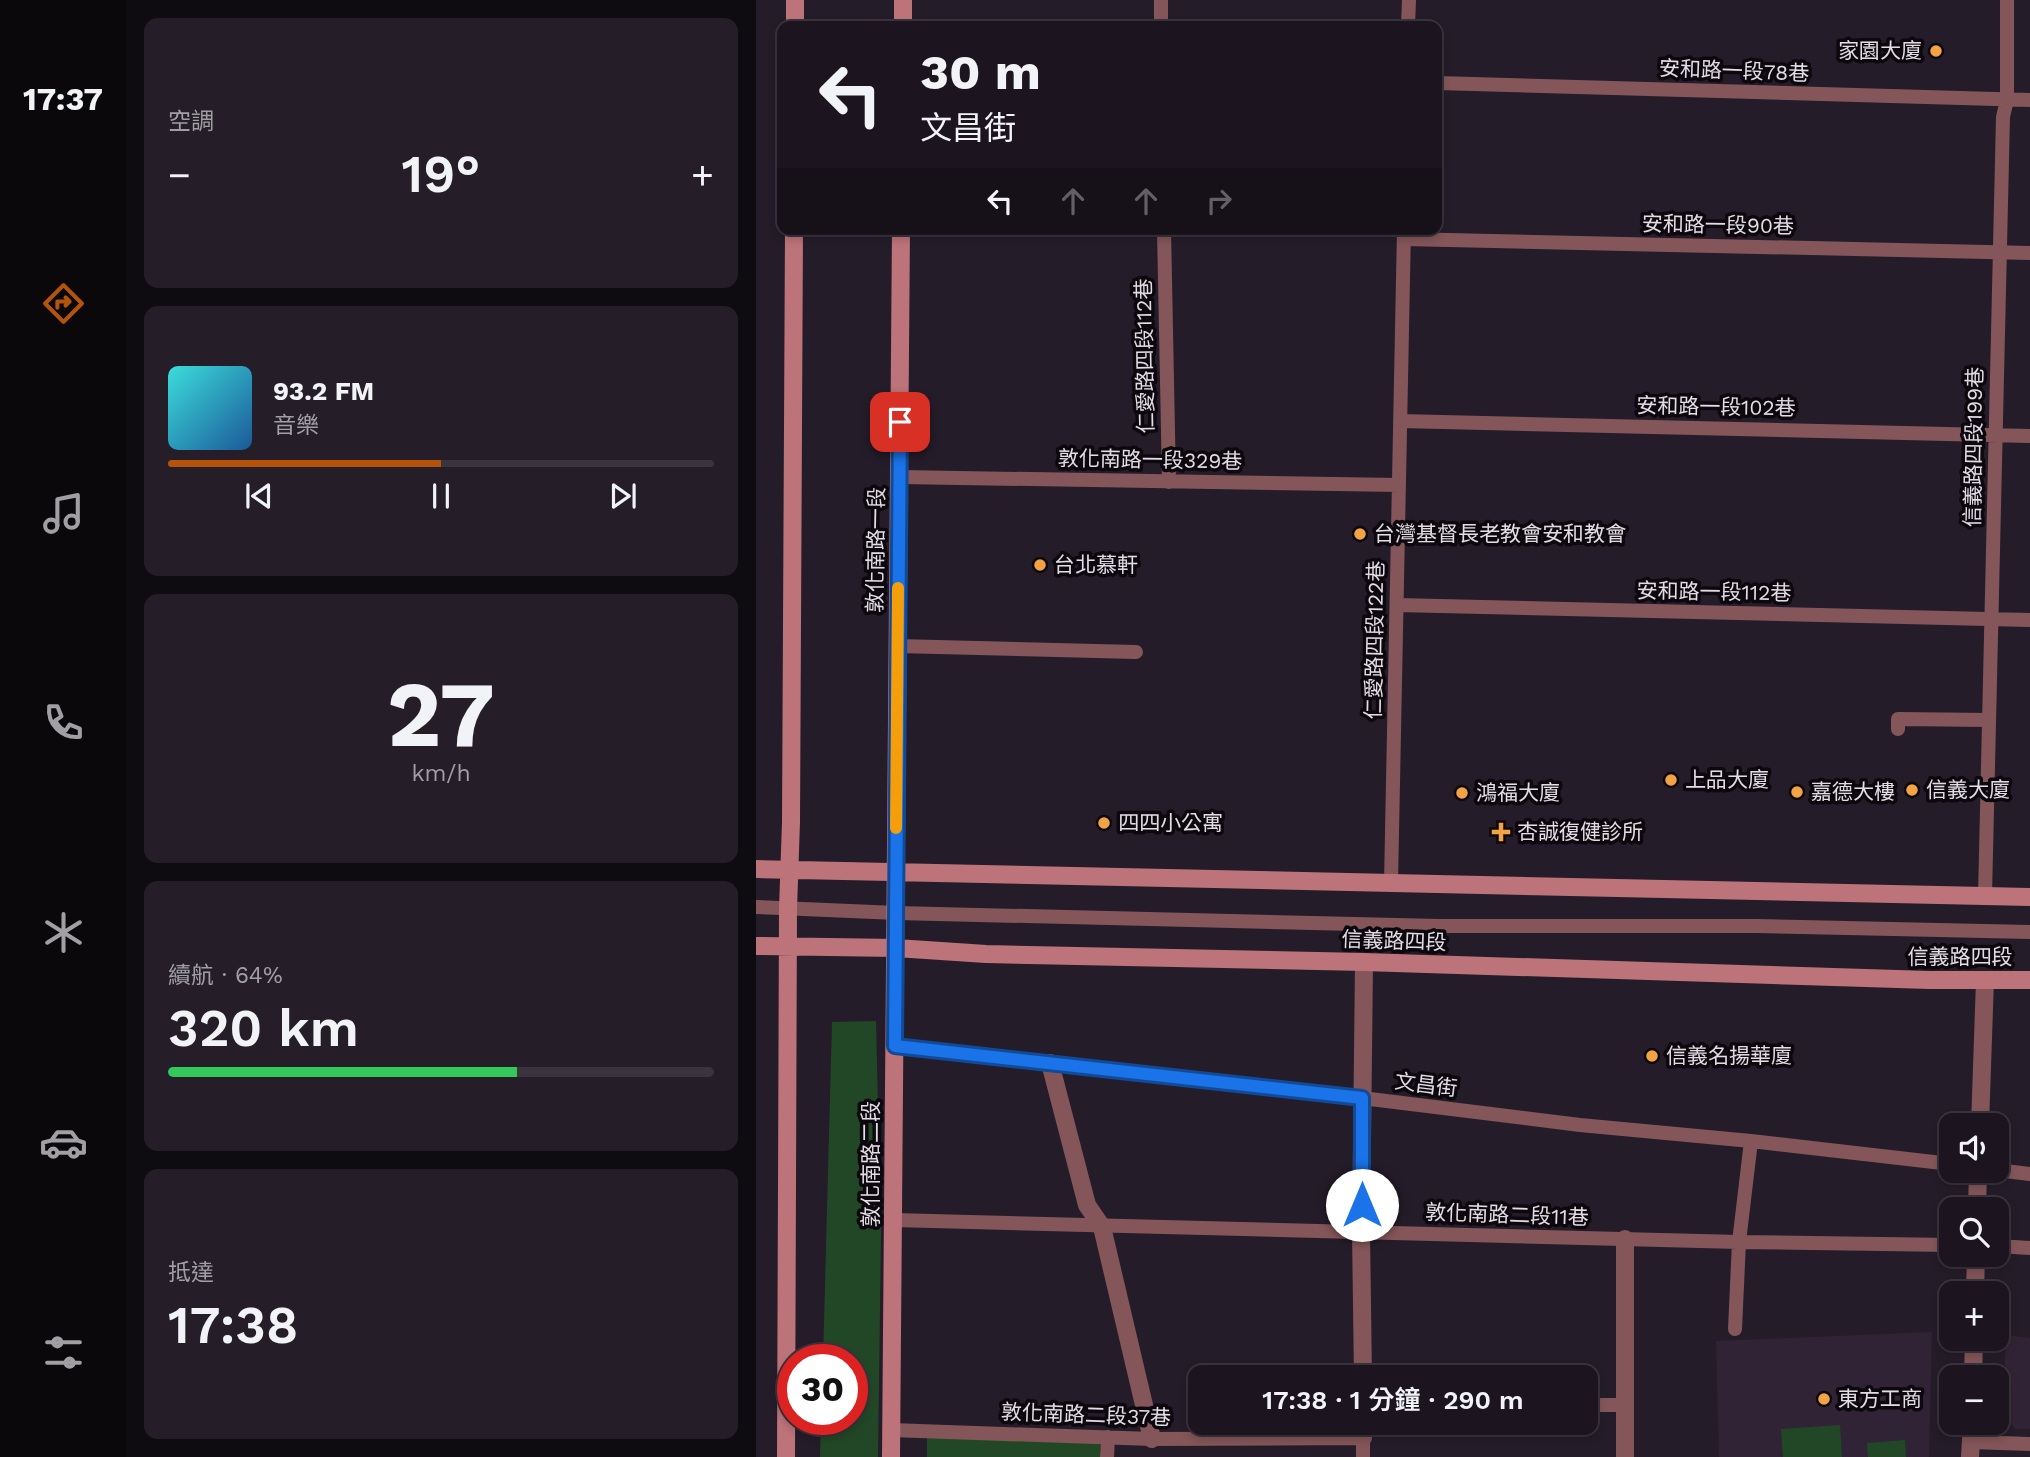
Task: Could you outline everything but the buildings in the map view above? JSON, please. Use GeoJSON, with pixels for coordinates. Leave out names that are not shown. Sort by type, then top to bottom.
{"type":"FeatureCollection","features":[{"type":"Feature","properties":{"kind":"main road"},"geometry":{"type":"LineString","coordinates":[[795,0],[795,21]]}},
{"type":"Feature","properties":{"kind":"main road"},"geometry":{"type":"LineString","coordinates":[[903,0],[903,21]]}},
{"type":"Feature","properties":{"kind":"main road"},"geometry":{"type":"LineString","coordinates":[[786,1457],[794,235]]}},
{"type":"Feature","properties":{"kind":"main road","name":"敦化南路一段"},"geometry":{"type":"LineString","coordinates":[[897,871],[901,235]]}},
{"type":"Feature","properties":{"kind":"main road"},"geometry":{"type":"LineString","coordinates":[[756,869],[2030,897]]}},
{"type":"Feature","properties":{"kind":"main road","name":"敦化南路二段"},"geometry":{"type":"LineString","coordinates":[[891,1457],[897,871]]}},
{"type":"Feature","properties":{"kind":"main road","name":"信義路四段"},"geometry":{"type":"LineString","coordinates":[[756,946],[896,948],[986,954],[1364,962],[1928,981],[2030,980]]}},
{"type":"Feature","properties":{"kind":"street"},"geometry":{"type":"LineString","coordinates":[[1363,1365],[1361,1232],[1364,962]]}},
{"type":"Feature","properties":{"kind":"street"},"geometry":{"type":"LineString","coordinates":[[1980,1113],[1985,981]]}},
{"type":"Feature","properties":{"kind":"street"},"geometry":{"type":"LineString","coordinates":[[1050,1063],[1087,1205],[1102,1227],[1152,1438]]}},
{"type":"Feature","properties":{"kind":"street"},"geometry":{"type":"LineString","coordinates":[[1625,1239],[1625,1457]]}},
{"type":"Feature","properties":{"kind":"lane"},"geometry":{"type":"LineString","coordinates":[[1161,0],[1161,21]]}},
{"type":"Feature","properties":{"kind":"lane"},"geometry":{"type":"LineString","coordinates":[[1408,21],[1409,0]]}},
{"type":"Feature","properties":{"kind":"lane","name":"信義路四段199巷"},"geometry":{"type":"LineString","coordinates":[[1985,896],[2003,117],[2007,100],[2007,0]]}},
{"type":"Feature","properties":{"kind":"lane","name":"安和路一段78巷"},"geometry":{"type":"LineString","coordinates":[[1442,83],[2030,100]]}},
{"type":"Feature","properties":{"kind":"lane","name":"仁愛路四段112巷"},"geometry":{"type":"LineString","coordinates":[[1164,235],[1169,482]]}},
{"type":"Feature","properties":{"kind":"lane","name":"仁愛路四段122巷"},"geometry":{"type":"LineString","coordinates":[[1391,883],[1404,235]]}},
{"type":"Feature","properties":{"kind":"lane","name":"安和路一段90巷"},"geometry":{"type":"LineString","coordinates":[[1437,235],[2030,253]]}},
{"type":"Feature","properties":{"kind":"lane","name":"安和路一段102巷"},"geometry":{"type":"LineString","coordinates":[[1401,421],[2030,436]]}},
{"type":"Feature","properties":{"kind":"lane","name":"敦化南路一段329巷"},"geometry":{"type":"LineString","coordinates":[[900,477],[1399,485]]}},
{"type":"Feature","properties":{"kind":"lane","name":"安和路一段112巷"},"geometry":{"type":"LineString","coordinates":[[1397,606],[2030,620]]}},
{"type":"Feature","properties":{"kind":"lane"},"geometry":{"type":"LineString","coordinates":[[897,646],[1136,652]]}},
{"type":"Feature","properties":{"kind":"lane"},"geometry":{"type":"LineString","coordinates":[[1898,729],[1898,719],[1989,720]]}},
{"type":"Feature","properties":{"kind":"lane","name":"信義路四段"},"geometry":{"type":"LineString","coordinates":[[756,907],[1439,926],[1757,926],[2030,932]]}},
{"type":"Feature","properties":{"kind":"lane","name":"文昌街"},"geometry":{"type":"LineString","coordinates":[[895,1046],[1580,1125],[1939,1163]]}},
{"type":"Feature","properties":{"kind":"lane"},"geometry":{"type":"LineString","coordinates":[[1735,1329],[1739,1242],[1751,1141]]}},
{"type":"Feature","properties":{"kind":"lane"},"geometry":{"type":"LineString","coordinates":[[2009,1171],[2030,1174]]}},
{"type":"Feature","properties":{"kind":"lane","name":"敦化南路二段11巷"},"geometry":{"type":"LineString","coordinates":[[894,1220],[1939,1245]]}},
{"type":"Feature","properties":{"kind":"lane"},"geometry":{"type":"LineString","coordinates":[[2009,1247],[2030,1248]]}},
{"type":"Feature","properties":{"kind":"lane"},"geometry":{"type":"LineString","coordinates":[[1598,1405],[1625,1405]]}},
{"type":"Feature","properties":{"kind":"lane","name":"敦化南路二段37巷"},"geometry":{"type":"LineString","coordinates":[[891,1430],[1152,1438],[1231,1435]]}},
{"type":"Feature","properties":{"kind":"lane"},"geometry":{"type":"LineString","coordinates":[[1363,1435],[1363,1457]]}},
{"type":"Feature","properties":{"kind":"lane"},"geometry":{"type":"LineString","coordinates":[[1107,1457],[1108,1437]]}},
{"type":"Feature","properties":{"kind":"lane"},"geometry":{"type":"LineString","coordinates":[[1971,1450],[2030,1444]]}},
{"type":"Feature","properties":{"kind":"shaded area","name":"東方工商"},"geometry":{"type":"Polygon","coordinates":[[[1932,1332],[1929,1457],[1719,1457],[1716,1341],[1932,1332]]]}},
{"type":"Feature","properties":{"kind":"shaded area"},"geometry":{"type":"Polygon","coordinates":[[[2009,1335],[2030,1338],[2030,1429],[2015,1429],[2009,1422],[2009,1365],[2005,1365],[2005,1351],[2009,1351],[2009,1335]]]}},
{"type":"Feature","properties":{"kind":"green space"},"geometry":{"type":"Polygon","coordinates":[[[876,1021],[881,1234],[878,1457],[820,1457],[821,1435],[868,1435],[868,1344],[823,1344],[832,1022],[876,1021]]]}},
{"type":"Feature","properties":{"kind":"green space"},"geometry":{"type":"Polygon","coordinates":[[[1840,1425],[1842,1457],[1783,1457],[1781,1429],[1840,1425]]]}},
{"type":"Feature","properties":{"kind":"green space"},"geometry":{"type":"Polygon","coordinates":[[[927,1438],[1100,1442],[1100,1457],[927,1457],[927,1438]]]}},
{"type":"Feature","properties":{"kind":"green space"},"geometry":{"type":"Polygon","coordinates":[[[1905,1440],[1906,1457],[1868,1457],[1867,1443],[1905,1440]]]}},
{"type":"Feature","properties":{"kind":"slow traffic"},"geometry":{"type":"LineString","coordinates":[[896,828],[898,588]]}},
{"type":"Feature","properties":{"kind":"place","name":"家園大廈"},"geometry":{"type":"Point","coordinates":[1936,51]}},
{"type":"Feature","properties":{"kind":"place","name":"台灣基督長老教會安和教會"},"geometry":{"type":"Point","coordinates":[1360,534]}},
{"type":"Feature","properties":{"kind":"place","name":"台北慕軒"},"geometry":{"type":"Point","coordinates":[1040,565]}},
{"type":"Feature","properties":{"kind":"place","name":"上品大廈"},"geometry":{"type":"Point","coordinates":[1671,780]}},
{"type":"Feature","properties":{"kind":"place","name":"信義大廈"},"geometry":{"type":"Point","coordinates":[1912,790]}},
{"type":"Feature","properties":{"kind":"place","name":"嘉德大樓"},"geometry":{"type":"Point","coordinates":[1797,792]}},
{"type":"Feature","properties":{"kind":"place","name":"鴻福大廈"},"geometry":{"type":"Point","coordinates":[1462,793]}},
{"type":"Feature","properties":{"kind":"place","name":"四四小公寓"},"geometry":{"type":"Point","coordinates":[1104,823]}},
{"type":"Feature","properties":{"kind":"place","name":"杏誠復健診所"},"geometry":{"type":"Point","coordinates":[1501,832]}},
{"type":"Feature","properties":{"kind":"place","name":"信義名揚華廈"},"geometry":{"type":"Point","coordinates":[1652,1056]}},
{"type":"Feature","properties":{"kind":"place","name":"東方工商"},"geometry":{"type":"Point","coordinates":[1824,1399]}},
{"type":"Feature","properties":{"kind":"route"},"geometry":{"type":"LineString","coordinates":[[900,422],[895,1046],[1362,1098],[1362,1205]]}}]}
